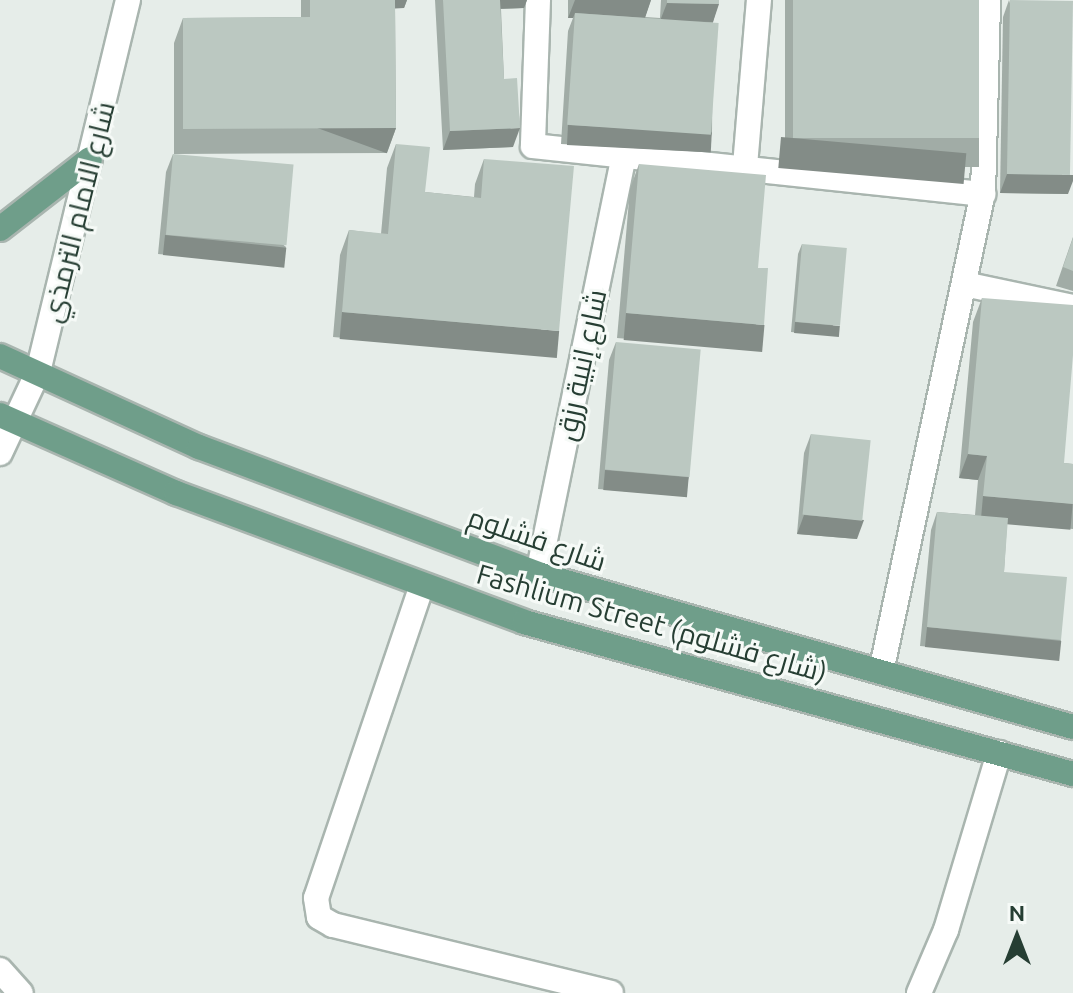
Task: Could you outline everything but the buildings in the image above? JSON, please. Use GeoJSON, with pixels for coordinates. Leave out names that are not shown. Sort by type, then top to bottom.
{"type":"FeatureCollection","features":[{"type":"Feature","properties":{"kind":"main road"},"geometry":{"type":"LineString","coordinates":[[0,229],[90,159]]}},
{"type":"Feature","properties":{"kind":"main road","name":"شارع فشلوم"},"geometry":{"type":"LineString","coordinates":[[0,356],[199,447],[538,574],[1073,727]]}},
{"type":"Feature","properties":{"kind":"main road","name":"Fashlium Street (شارع فشلوم)"},"geometry":{"type":"LineString","coordinates":[[9,419],[176,493],[524,622],[1073,774]]}},
{"type":"Feature","properties":{"kind":"street","name":"شارع الامام الترمذي"},"geometry":{"type":"LineString","coordinates":[[0,453],[9,419],[38,372],[128,0]]}},
{"type":"Feature","properties":{"kind":"street"},"geometry":{"type":"LineString","coordinates":[[538,0],[533,146],[745,166],[983,194]]}},
{"type":"Feature","properties":{"kind":"street"},"geometry":{"type":"LineString","coordinates":[[745,166],[759,0]]}},
{"type":"Feature","properties":{"kind":"street"},"geometry":{"type":"LineString","coordinates":[[881,672],[983,194],[988,0]]}},
{"type":"Feature","properties":{"kind":"street","name":"شارع إنبية رزق"},"geometry":{"type":"LineString","coordinates":[[538,574],[624,156]]}},
{"type":"Feature","properties":{"kind":"street"},"geometry":{"type":"LineString","coordinates":[[964,284],[1073,307]]}},
{"type":"Feature","properties":{"kind":"street"},"geometry":{"type":"LineString","coordinates":[[422,585],[316,898],[319,917],[333,925],[611,993]]}},
{"type":"Feature","properties":{"kind":"street"},"geometry":{"type":"LineString","coordinates":[[919,993],[946,930],[999,753]]}},
{"type":"Feature","properties":{"kind":"street"},"geometry":{"type":"LineString","coordinates":[[0,970],[21,993]]}}]}
